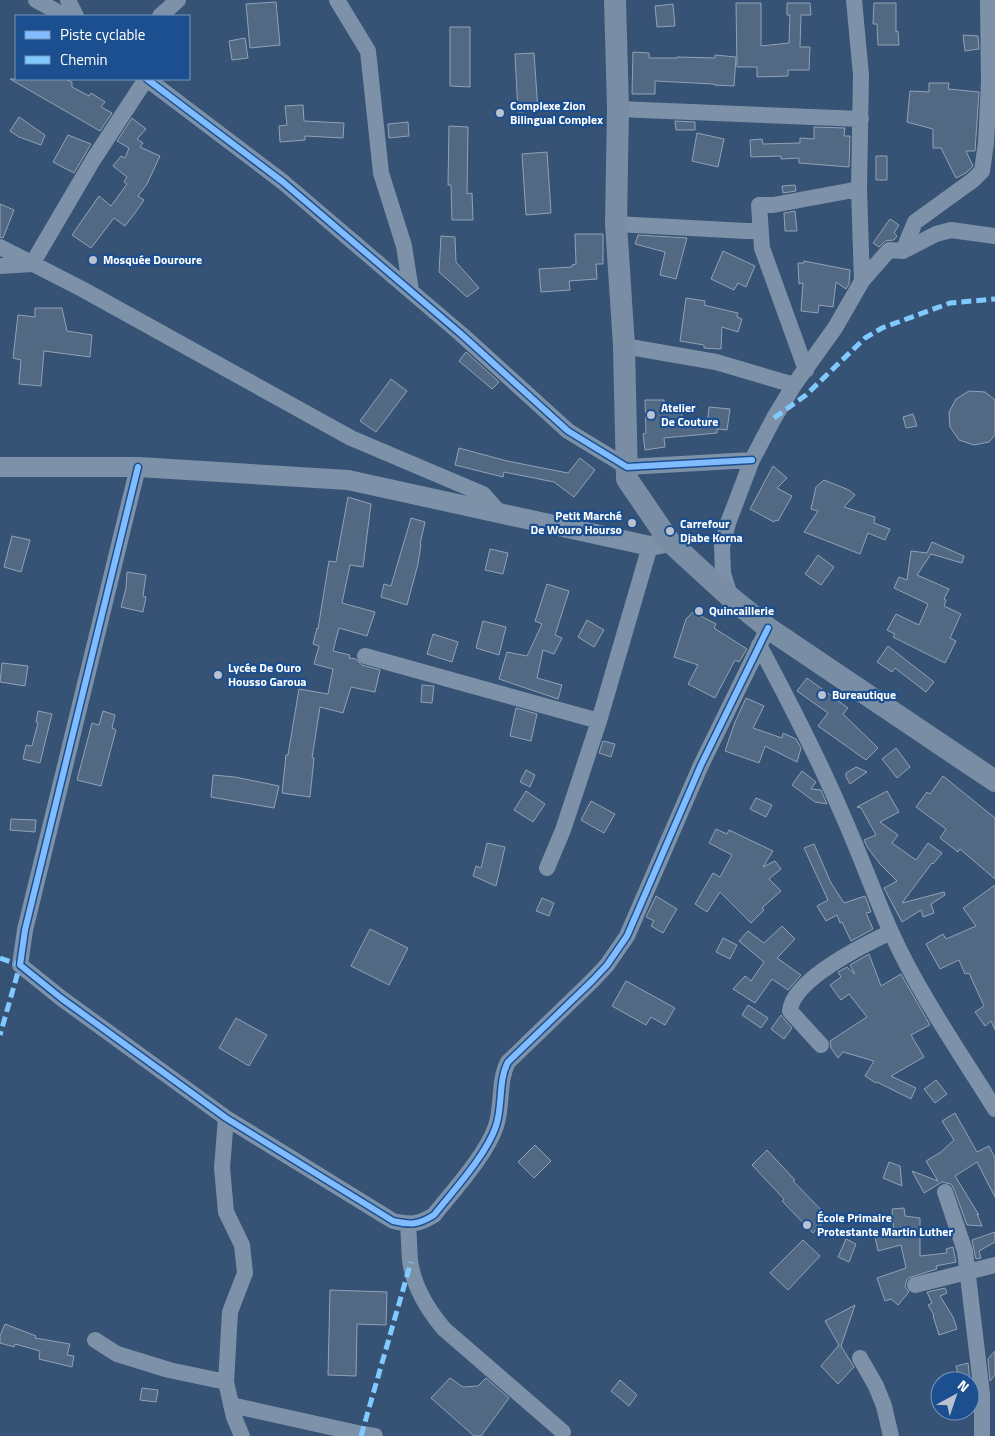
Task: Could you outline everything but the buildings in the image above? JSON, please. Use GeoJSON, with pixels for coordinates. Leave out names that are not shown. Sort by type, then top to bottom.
{"type":"FeatureCollection","features":[{"type":"Feature","properties":{"kind":"main road"},"geometry":{"type":"LineString","coordinates":[[615,0],[618,109],[616,224],[624,346],[627,479],[660,544],[730,597],[764,637],[995,781]]}},
{"type":"Feature","properties":{"kind":"street"},"geometry":{"type":"LineString","coordinates":[[36,0],[63,15]]}},
{"type":"Feature","properties":{"kind":"street"},"geometry":{"type":"LineString","coordinates":[[68,0],[76,15]]}},
{"type":"Feature","properties":{"kind":"street"},"geometry":{"type":"LineString","coordinates":[[161,15],[178,0]]}},
{"type":"Feature","properties":{"kind":"street"},"geometry":{"type":"LineString","coordinates":[[337,0],[368,51],[381,173],[404,246],[411,292]]}},
{"type":"Feature","properties":{"kind":"street"},"geometry":{"type":"LineString","coordinates":[[854,0],[861,74],[859,189],[862,281]]}},
{"type":"Feature","properties":{"kind":"street"},"geometry":{"type":"LineString","coordinates":[[904,251],[916,222],[973,180],[982,171],[986,143],[989,82],[988,0]]}},
{"type":"Feature","properties":{"kind":"street"},"geometry":{"type":"LineString","coordinates":[[32,264],[93,160],[146,80]]}},
{"type":"Feature","properties":{"kind":"street"},"geometry":{"type":"LineString","coordinates":[[148,80],[283,182],[461,334],[568,431],[627,467],[752,460]]}},
{"type":"Feature","properties":{"kind":"street"},"geometry":{"type":"LineString","coordinates":[[618,109],[861,119]]}},
{"type":"Feature","properties":{"kind":"street"},"geometry":{"type":"LineString","coordinates":[[806,370],[762,248],[759,205],[773,205],[859,189]]}},
{"type":"Feature","properties":{"kind":"street"},"geometry":{"type":"LineString","coordinates":[[616,224],[746,231],[760,230]]}},
{"type":"Feature","properties":{"kind":"street"},"geometry":{"type":"LineString","coordinates":[[730,597],[722,573],[722,547],[728,523],[752,460],[794,385],[835,328],[862,281],[889,250],[904,251],[936,234],[951,230],[995,236]]}},
{"type":"Feature","properties":{"kind":"street"},"geometry":{"type":"LineString","coordinates":[[0,247],[217,363],[352,438],[483,494],[499,512]]}},
{"type":"Feature","properties":{"kind":"street"},"geometry":{"type":"LineString","coordinates":[[0,266],[32,264]]}},
{"type":"Feature","properties":{"kind":"street"},"geometry":{"type":"LineString","coordinates":[[624,346],[716,362],[794,385]]}},
{"type":"Feature","properties":{"kind":"street"},"geometry":{"type":"LineString","coordinates":[[0,467],[138,467],[348,480],[660,544],[563,830],[547,868]]}},
{"type":"Feature","properties":{"kind":"street"},"geometry":{"type":"LineString","coordinates":[[138,467],[26,930],[20,965],[61,998],[226,1118],[393,1221],[408,1225],[423,1222],[434,1216],[489,1143],[496,1125],[503,1071],[508,1062],[592,981],[607,965],[627,936],[700,765],[764,637]]}},
{"type":"Feature","properties":{"kind":"street"},"geometry":{"type":"LineString","coordinates":[[764,637],[843,815],[891,932],[920,988],[995,1109]]}},
{"type":"Feature","properties":{"kind":"street"},"geometry":{"type":"LineString","coordinates":[[365,656],[599,721]]}},
{"type":"Feature","properties":{"kind":"street"},"geometry":{"type":"LineString","coordinates":[[821,1045],[790,1011],[790,1004],[805,987],[833,962],[851,951],[891,932]]}},
{"type":"Feature","properties":{"kind":"street"},"geometry":{"type":"LineString","coordinates":[[226,1118],[222,1168],[226,1212],[242,1246],[245,1273],[230,1312],[226,1382],[234,1417],[242,1436]]}},
{"type":"Feature","properties":{"kind":"street"},"geometry":{"type":"LineString","coordinates":[[945,1192],[965,1252],[982,1394],[982,1436]]}},
{"type":"Feature","properties":{"kind":"street"},"geometry":{"type":"LineString","coordinates":[[408,1225],[411,1262],[423,1298],[434,1316],[444,1329],[563,1432]]}},
{"type":"Feature","properties":{"kind":"street"},"geometry":{"type":"LineString","coordinates":[[915,1285],[995,1265]]}},
{"type":"Feature","properties":{"kind":"street"},"geometry":{"type":"LineString","coordinates":[[95,1340],[117,1354],[169,1370],[226,1382]]}},
{"type":"Feature","properties":{"kind":"street"},"geometry":{"type":"LineString","coordinates":[[860,1358],[876,1386],[884,1406],[891,1436]]}},
{"type":"Feature","properties":{"kind":"street"},"geometry":{"type":"LineString","coordinates":[[231,1404],[375,1436]]}},
{"type":"Feature","properties":{"kind":"marked path"},"geometry":{"type":"LineString","coordinates":[[774,418],[806,395],[865,338],[882,328],[950,303],[995,299]]}},
{"type":"Feature","properties":{"kind":"marked path"},"geometry":{"type":"LineString","coordinates":[[0,958],[20,965],[0,1035]]}},
{"type":"Feature","properties":{"kind":"marked path"},"geometry":{"type":"LineString","coordinates":[[361,1436],[411,1262]]}},
{"type":"Feature","properties":{"kind":"cycle path"},"geometry":{"type":"LineString","coordinates":[[148,80],[283,182],[461,334],[568,431],[627,467],[752,460]]}},
{"type":"Feature","properties":{"kind":"cycle path"},"geometry":{"type":"LineString","coordinates":[[138,467],[25,930],[20,965],[61,998],[226,1118],[393,1221],[414,1223],[434,1215],[469,1172],[492,1137],[498,1118],[503,1077],[508,1062],[592,981],[607,965],[627,936],[701,765],[768,628]]}},
{"type":"Feature","properties":{"kind":"place","name":"Complexe Zion Bilingual Complex"},"geometry":{"type":"Point","coordinates":[500,113]}},
{"type":"Feature","properties":{"kind":"place","name":"Mosquée Douroure"},"geometry":{"type":"Point","coordinates":[93,260]}},
{"type":"Feature","properties":{"kind":"place","name":"Atelier De Couture"},"geometry":{"type":"Point","coordinates":[651,415]}},
{"type":"Feature","properties":{"kind":"place","name":"Petit Marché De Wouro Hourso"},"geometry":{"type":"Point","coordinates":[632,523]}},
{"type":"Feature","properties":{"kind":"place","name":"Carrefour Djabe Korna"},"geometry":{"type":"Point","coordinates":[670,531]}},
{"type":"Feature","properties":{"kind":"place","name":"Quincaillerie"},"geometry":{"type":"Point","coordinates":[699,611]}},
{"type":"Feature","properties":{"kind":"place","name":"Lycée De Ouro Housso Garoua"},"geometry":{"type":"Point","coordinates":[218,675]}},
{"type":"Feature","properties":{"kind":"place","name":"Bureautique"},"geometry":{"type":"Point","coordinates":[822,695]}},
{"type":"Feature","properties":{"kind":"place","name":"École Primaire Protestante Martin Luther"},"geometry":{"type":"Point","coordinates":[807,1225]}}]}
